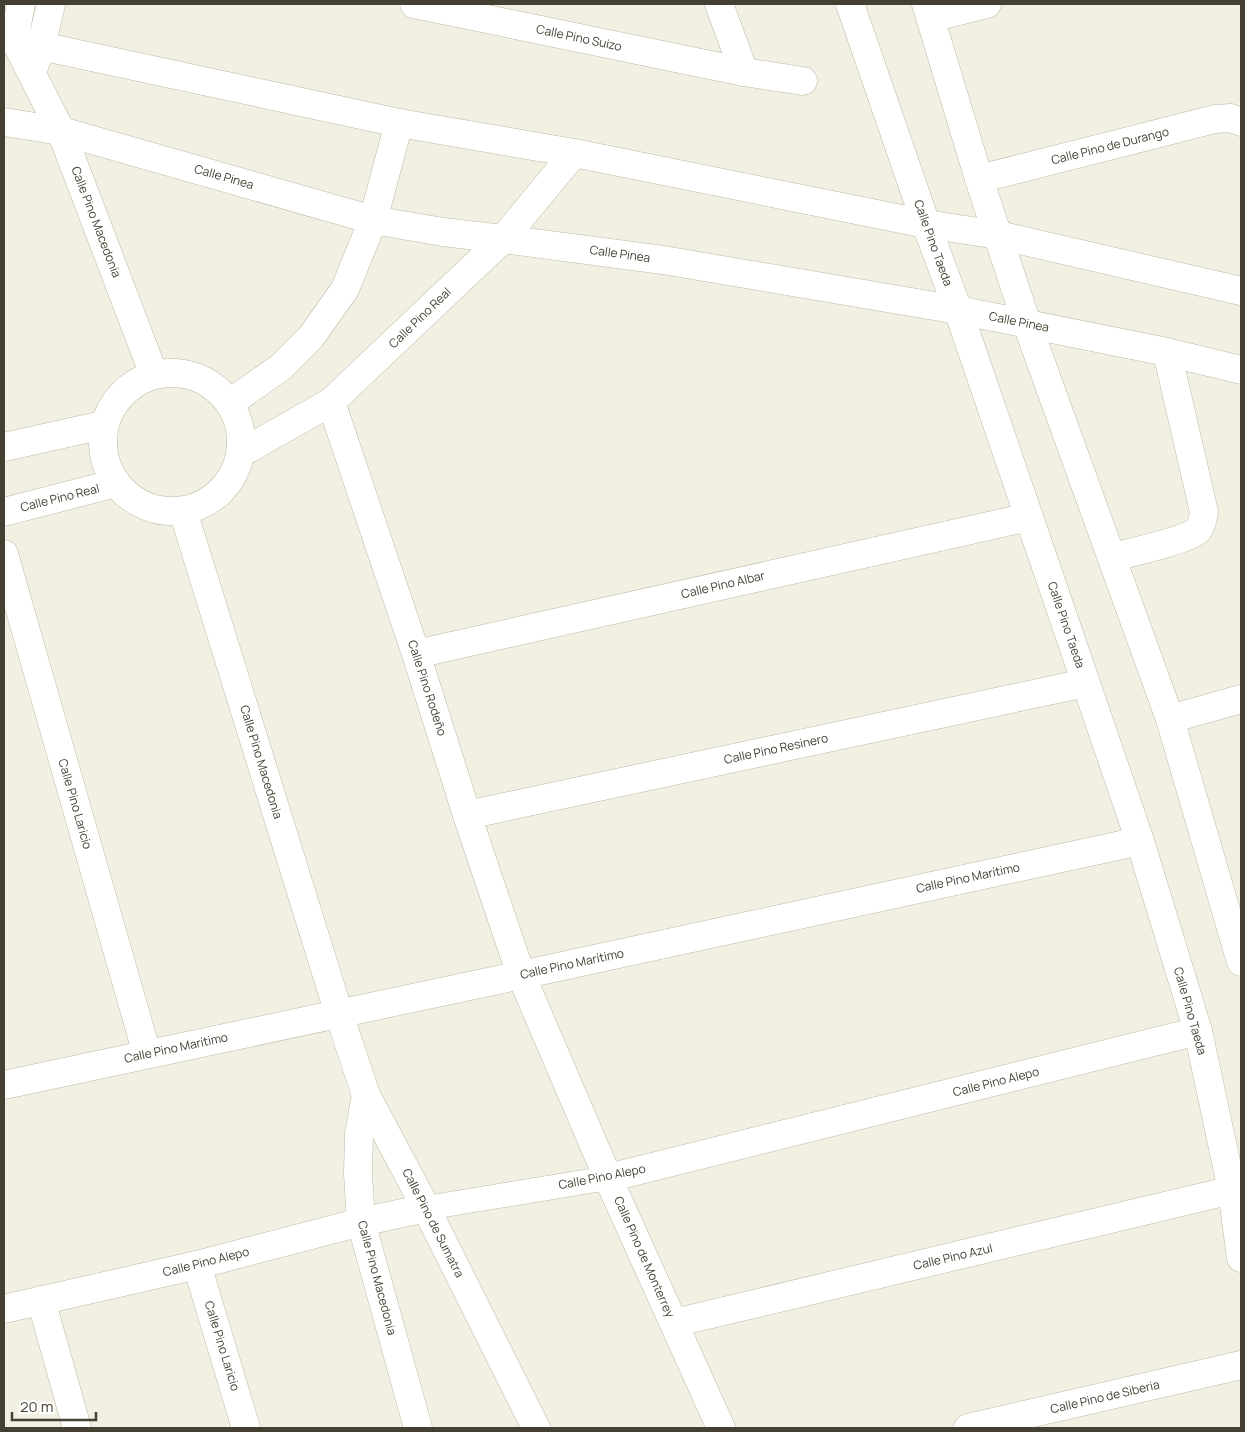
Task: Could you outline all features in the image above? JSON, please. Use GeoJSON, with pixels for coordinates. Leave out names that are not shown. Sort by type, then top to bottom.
{"type":"FeatureCollection","features":[{"type":"Feature","properties":{"kind":"street"},"geometry":{"type":"LineString","coordinates":[[21,4],[9,38],[41,46],[398,123],[574,153],[926,224],[998,235],[1241,290]]}},
{"type":"Feature","properties":{"kind":"street"},"geometry":{"type":"LineString","coordinates":[[32,72],[41,46],[51,4]]}},
{"type":"Feature","properties":{"kind":"street","name":"Calle Pino Suizo"},"geometry":{"type":"LineString","coordinates":[[414,4],[744,72],[803,81]]}},
{"type":"Feature","properties":{"kind":"street"},"geometry":{"type":"LineString","coordinates":[[719,4],[744,72]]}},
{"type":"Feature","properties":{"kind":"street","name":"Calle Pino Taeda"},"geometry":{"type":"LineString","coordinates":[[850,4],[926,224],[958,310],[1140,841],[1198,1031],[1232,1190],[1241,1258]]}},
{"type":"Feature","properties":{"kind":"street"},"geometry":{"type":"LineString","coordinates":[[987,4],[928,11],[979,179],[1027,324],[1113,557],[1170,719],[1241,962]]}},
{"type":"Feature","properties":{"kind":"street","name":"Calle Pino Macedonia"},"geometry":{"type":"LineString","coordinates":[[9,38],[32,72],[62,131],[154,375]]}},
{"type":"Feature","properties":{"kind":"street","name":"Calle Pino de Durango"},"geometry":{"type":"LineString","coordinates":[[979,179],[1215,119],[1232,118],[1241,122]]}},
{"type":"Feature","properties":{"kind":"street","name":"Calle Pinea"},"geometry":{"type":"LineString","coordinates":[[4,122],[62,131],[373,220],[443,232],[663,260],[958,310],[1167,352],[1241,370]]}},
{"type":"Feature","properties":{"kind":"street"},"geometry":{"type":"LineString","coordinates":[[230,403],[281,367],[311,337],[345,289],[373,220],[398,123]]}},
{"type":"Feature","properties":{"kind":"street","name":"Calle Pino Real"},"geometry":{"type":"LineString","coordinates":[[241,453],[331,402],[504,239],[574,153]]}},
{"type":"Feature","properties":{"kind":"street"},"geometry":{"type":"LineString","coordinates":[[1113,557],[1184,537],[1196,532],[1203,520],[1204,512],[1167,352]]}},
{"type":"Feature","properties":{"kind":"street"},"geometry":{"type":"LineString","coordinates":[[175,372],[196,377],[215,387],[230,403],[240,427],[241,453],[234,474],[221,492],[204,504],[183,511],[164,511],[146,507],[130,497],[116,483],[108,468],[102,445],[104,425],[119,397],[135,383],[154,375],[175,372]]}},
{"type":"Feature","properties":{"kind":"street","name":"Calle Pino Rodeño"},"geometry":{"type":"LineString","coordinates":[[331,402],[416,654],[521,976]]}},
{"type":"Feature","properties":{"kind":"street"},"geometry":{"type":"LineString","coordinates":[[4,447],[104,425]]}},
{"type":"Feature","properties":{"kind":"street","name":"Calle Pino Real"},"geometry":{"type":"LineString","coordinates":[[4,512],[116,483]]}},
{"type":"Feature","properties":{"kind":"street","name":"Calle Pino Macedonia"},"geometry":{"type":"LineString","coordinates":[[183,511],[339,1014]]}},
{"type":"Feature","properties":{"kind":"street","name":"Calle Pino Albar"},"geometry":{"type":"LineString","coordinates":[[416,654],[1029,516]]}},
{"type":"Feature","properties":{"kind":"street","name":"Calle Pino Laricio"},"geometry":{"type":"LineString","coordinates":[[4,554],[147,1054]]}},
{"type":"Feature","properties":{"kind":"street","name":"Calle Pino Resinero"},"geometry":{"type":"LineString","coordinates":[[467,815],[1085,683]]}},
{"type":"Feature","properties":{"kind":"street"},"geometry":{"type":"LineString","coordinates":[[1170,719],[1241,699]]}},
{"type":"Feature","properties":{"kind":"street","name":"Calle Pino Marítimo"},"geometry":{"type":"LineString","coordinates":[[4,1085],[521,976],[1140,841]]}},
{"type":"Feature","properties":{"kind":"street","name":"Calle Pino de Monterrey"},"geometry":{"type":"LineString","coordinates":[[521,976],[608,1178],[721,1428]]}},
{"type":"Feature","properties":{"kind":"street","name":"Calle Pino de Sumatra"},"geometry":{"type":"LineString","coordinates":[[339,1014],[366,1095],[426,1208],[536,1428]]}},
{"type":"Feature","properties":{"kind":"street","name":"Calle Pino Alepo"},"geometry":{"type":"LineString","coordinates":[[4,1310],[197,1264],[361,1222],[426,1208],[608,1178],[1198,1031]]}},
{"type":"Feature","properties":{"kind":"street","name":"Calle Pino Macedonia"},"geometry":{"type":"LineString","coordinates":[[366,1095],[359,1134],[358,1173],[361,1222],[418,1428]]}},
{"type":"Feature","properties":{"kind":"street","name":"Calle Pino Azul"},"geometry":{"type":"LineString","coordinates":[[674,1323],[1232,1190]]}},
{"type":"Feature","properties":{"kind":"street","name":"Calle Pino Laricio"},"geometry":{"type":"LineString","coordinates":[[197,1264],[246,1428]]}},
{"type":"Feature","properties":{"kind":"street"},"geometry":{"type":"LineString","coordinates":[[41,1300],[77,1428]]}},
{"type":"Feature","properties":{"kind":"street","name":"Calle Pino de Siberia"},"geometry":{"type":"LineString","coordinates":[[968,1428],[1241,1365]]}}]}
